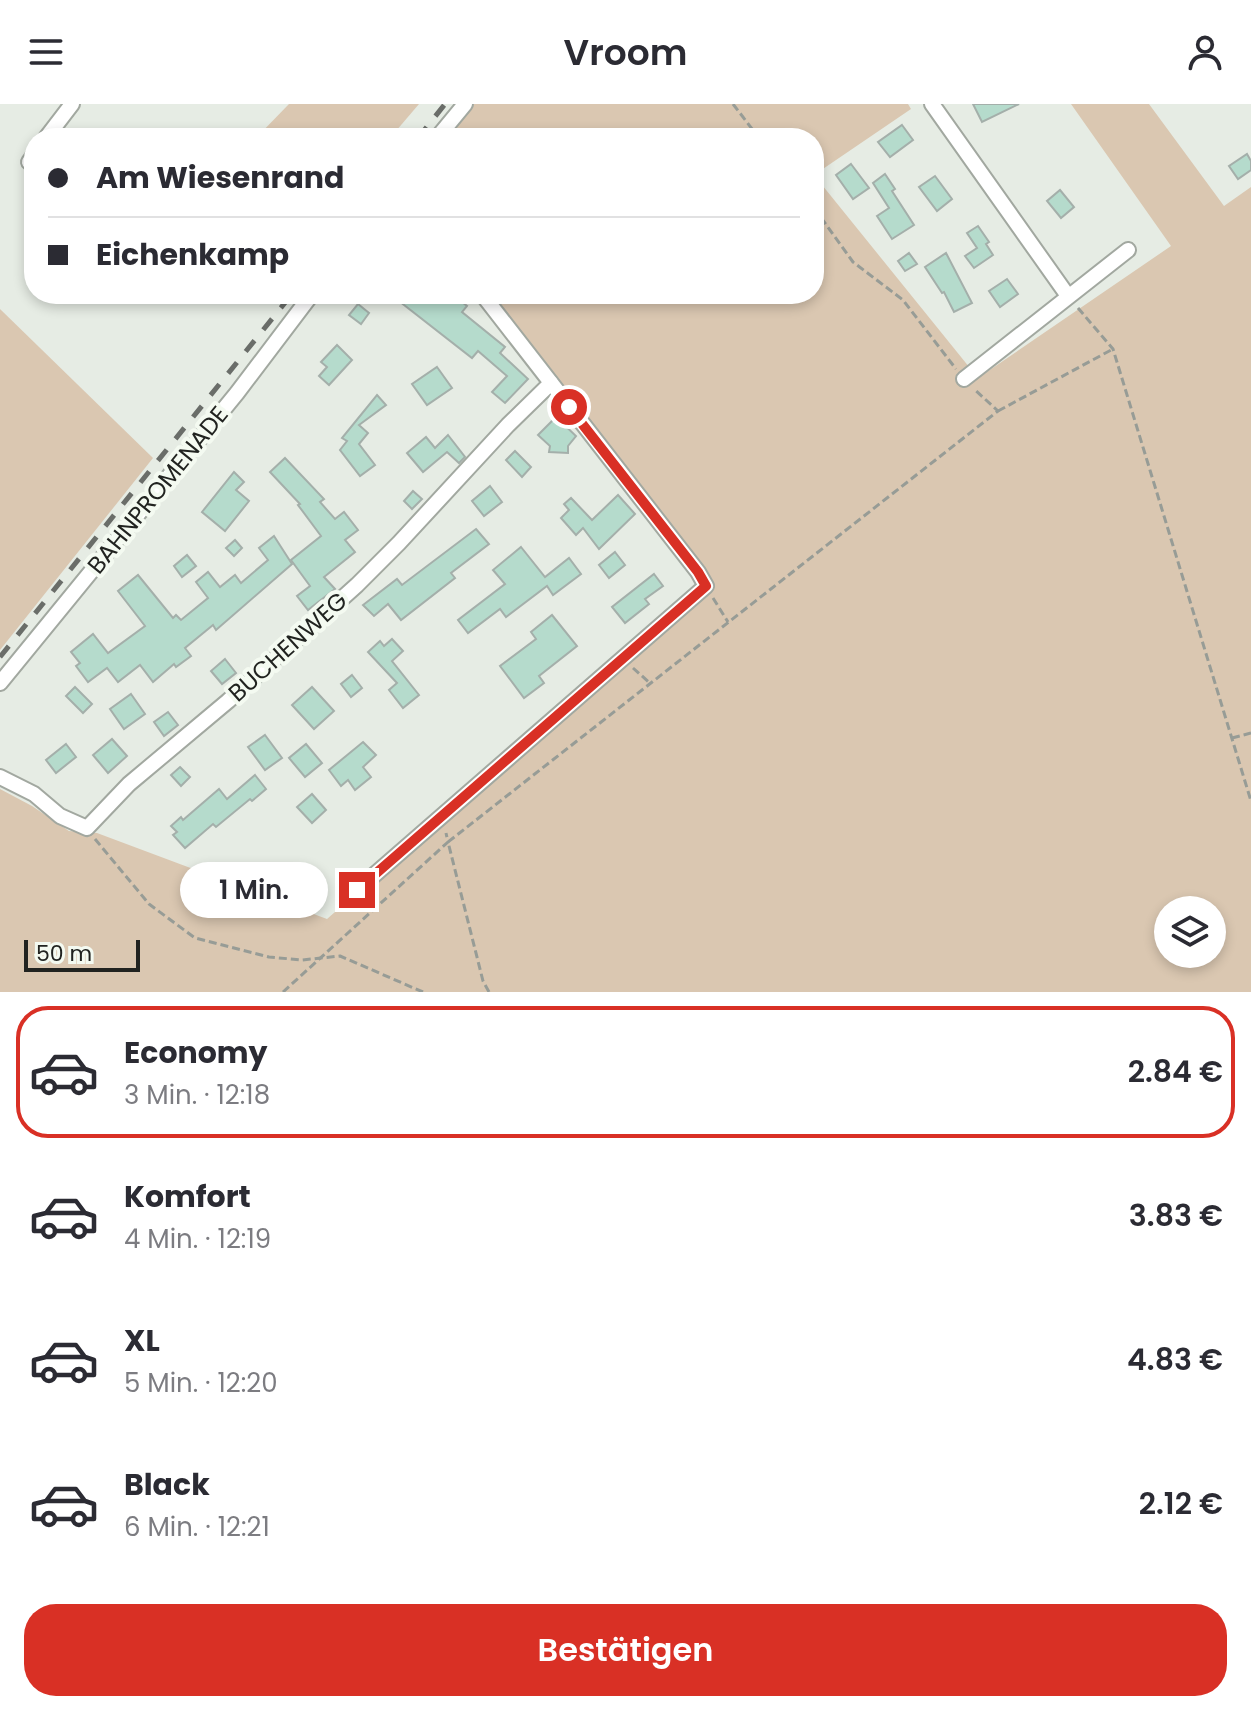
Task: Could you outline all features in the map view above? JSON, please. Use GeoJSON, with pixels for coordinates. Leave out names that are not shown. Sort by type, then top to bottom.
{"type":"FeatureCollection","features":[{"type":"Feature","properties":{"kind":"street"},"geometry":{"type":"LineString","coordinates":[[54,128],[72,104]]}},
{"type":"Feature","properties":{"kind":"street"},"geometry":{"type":"LineString","coordinates":[[445,128],[465,104]]}},
{"type":"Feature","properties":{"kind":"street"},"geometry":{"type":"LineString","coordinates":[[932,104],[1068,296]]}},
{"type":"Feature","properties":{"kind":"street"},"geometry":{"type":"LineString","coordinates":[[964,379],[1128,250]]}},
{"type":"Feature","properties":{"kind":"street","name":"BAHNPROMENADE"},"geometry":{"type":"LineString","coordinates":[[0,683],[237,393],[304,304]]}},
{"type":"Feature","properties":{"kind":"street"},"geometry":{"type":"LineString","coordinates":[[357,890],[706,586],[490,304]]}},
{"type":"Feature","properties":{"kind":"street","name":"BUCHENWEG"},"geometry":{"type":"LineString","coordinates":[[87,828],[129,784],[228,701],[357,585],[551,383]]}},
{"type":"Feature","properties":{"kind":"street"},"geometry":{"type":"LineString","coordinates":[[0,777],[34,794],[60,816],[87,828]]}},
{"type":"Feature","properties":{"kind":"path"},"geometry":{"type":"LineString","coordinates":[[733,104],[751,128]]}},
{"type":"Feature","properties":{"kind":"path"},"geometry":{"type":"LineString","coordinates":[[824,222],[853,262],[903,300],[964,379],[998,411]]}},
{"type":"Feature","properties":{"kind":"path"},"geometry":{"type":"LineString","coordinates":[[1068,296],[1113,349],[1251,801]]}},
{"type":"Feature","properties":{"kind":"path"},"geometry":{"type":"LineString","coordinates":[[283,992],[448,842],[998,411],[1113,349]]}},
{"type":"Feature","properties":{"kind":"path"},"geometry":{"type":"LineString","coordinates":[[706,586],[728,622]]}},
{"type":"Feature","properties":{"kind":"path"},"geometry":{"type":"LineString","coordinates":[[623,659],[651,684]]}},
{"type":"Feature","properties":{"kind":"path"},"geometry":{"type":"LineString","coordinates":[[1232,738],[1251,733]]}},
{"type":"Feature","properties":{"kind":"path"},"geometry":{"type":"LineString","coordinates":[[442,816],[483,981],[489,992]]}},
{"type":"Feature","properties":{"kind":"path"},"geometry":{"type":"LineString","coordinates":[[87,828],[149,904],[195,938],[269,957],[302,960],[340,956],[423,992]]}},
{"type":"Feature","properties":{"kind":"shaded area"},"geometry":{"type":"Polygon","coordinates":[[[289,104],[419,104],[399,128],[266,128],[289,104]]]}},
{"type":"Feature","properties":{"kind":"shaded area"},"geometry":{"type":"Polygon","coordinates":[[[474,104],[908,104],[911,109],[824,168],[824,128],[455,128],[474,104]]]}},
{"type":"Feature","properties":{"kind":"shaded area"},"geometry":{"type":"Polygon","coordinates":[[[1071,104],[1149,104],[1224,206],[1251,187],[1251,992],[0,992],[0,789],[69,831],[97,833],[327,919],[706,586],[496,304],[824,304],[824,187],[978,378],[1171,246],[1071,104]]]}},
{"type":"Feature","properties":{"kind":"shaded area"},"geometry":{"type":"Polygon","coordinates":[[[0,309],[153,458],[0,650],[0,309]]]}},
{"type":"Feature","properties":{"kind":"building"},"geometry":{"type":"Polygon","coordinates":[[[973,104],[1019,104],[982,122],[973,104]]]}},
{"type":"Feature","properties":{"kind":"building"},"geometry":{"type":"Polygon","coordinates":[[[902,125],[913,140],[890,157],[878,142],[902,125]]]}},
{"type":"Feature","properties":{"kind":"building"},"geometry":{"type":"Polygon","coordinates":[[[1247,154],[1251,170],[1238,179],[1229,166],[1247,154]]]}},
{"type":"Feature","properties":{"kind":"building"},"geometry":{"type":"Polygon","coordinates":[[[851,164],[869,188],[853,199],[836,175],[851,164]]]}},
{"type":"Feature","properties":{"kind":"building"},"geometry":{"type":"Polygon","coordinates":[[[885,174],[914,225],[892,239],[877,216],[889,208],[873,183],[885,174]]]}},
{"type":"Feature","properties":{"kind":"building"},"geometry":{"type":"Polygon","coordinates":[[[935,176],[952,199],[937,211],[919,187],[935,176]]]}},
{"type":"Feature","properties":{"kind":"building"},"geometry":{"type":"Polygon","coordinates":[[[1060,190],[1074,207],[1061,218],[1047,201],[1060,190]]]}},
{"type":"Feature","properties":{"kind":"building"},"geometry":{"type":"Polygon","coordinates":[[[978,226],[989,242],[986,244],[993,255],[974,268],[965,256],[977,248],[967,233],[978,226]]]}},
{"type":"Feature","properties":{"kind":"building"},"geometry":{"type":"Polygon","coordinates":[[[909,253],[917,264],[905,271],[898,261],[909,253]]]}},
{"type":"Feature","properties":{"kind":"building"},"geometry":{"type":"Polygon","coordinates":[[[946,253],[972,303],[954,312],[944,292],[925,267],[946,253]]]}},
{"type":"Feature","properties":{"kind":"building"},"geometry":{"type":"Polygon","coordinates":[[[1007,279],[1018,294],[1000,307],[989,291],[1007,279]]]}},
{"type":"Feature","properties":{"kind":"building"},"geometry":{"type":"Polygon","coordinates":[[[358,304],[369,313],[361,324],[349,315],[358,304]]]}},
{"type":"Feature","properties":{"kind":"building"},"geometry":{"type":"Polygon","coordinates":[[[403,304],[464,304],[467,306],[462,312],[505,347],[500,353],[528,379],[505,403],[492,392],[507,376],[478,351],[472,358],[403,304]]]}},
{"type":"Feature","properties":{"kind":"building"},"geometry":{"type":"Polygon","coordinates":[[[337,345],[352,360],[329,385],[319,376],[327,367],[321,362],[337,345]]]}},
{"type":"Feature","properties":{"kind":"building"},"geometry":{"type":"Polygon","coordinates":[[[437,367],[452,388],[427,405],[412,384],[437,367]]]}},
{"type":"Feature","properties":{"kind":"building"},"geometry":{"type":"Polygon","coordinates":[[[377,395],[386,405],[359,425],[368,433],[359,444],[375,465],[360,476],[340,450],[347,441],[342,438],[377,395]]]}},
{"type":"Feature","properties":{"kind":"building"},"geometry":{"type":"Polygon","coordinates":[[[556,417],[576,436],[568,446],[568,453],[549,452],[550,446],[538,435],[556,417]]]}},
{"type":"Feature","properties":{"kind":"building"},"geometry":{"type":"Polygon","coordinates":[[[448,435],[465,457],[459,463],[447,452],[423,472],[407,453],[426,437],[435,448],[448,435]]]}},
{"type":"Feature","properties":{"kind":"building"},"geometry":{"type":"Polygon","coordinates":[[[515,451],[531,467],[522,477],[506,460],[515,451]]]}},
{"type":"Feature","properties":{"kind":"building"},"geometry":{"type":"Polygon","coordinates":[[[285,458],[324,499],[320,502],[335,519],[344,512],[358,530],[345,540],[355,552],[324,577],[335,589],[308,610],[297,596],[310,586],[291,560],[321,536],[300,504],[270,472],[285,458]]]}},
{"type":"Feature","properties":{"kind":"building"},"geometry":{"type":"Polygon","coordinates":[[[234,472],[244,482],[236,490],[249,501],[225,531],[202,512],[234,472]]]}},
{"type":"Feature","properties":{"kind":"building"},"geometry":{"type":"Polygon","coordinates":[[[490,486],[502,502],[484,516],[472,501],[490,486]]]}},
{"type":"Feature","properties":{"kind":"building"},"geometry":{"type":"Polygon","coordinates":[[[413,491],[422,499],[412,509],[404,501],[413,491]]]}},
{"type":"Feature","properties":{"kind":"building"},"geometry":{"type":"Polygon","coordinates":[[[618,495],[635,514],[599,549],[583,528],[576,535],[561,518],[569,510],[564,504],[571,498],[592,520],[618,495]]]}},
{"type":"Feature","properties":{"kind":"building"},"geometry":{"type":"Polygon","coordinates":[[[476,529],[489,544],[451,573],[455,578],[401,620],[388,604],[374,616],[363,605],[397,579],[402,585],[476,529]]]}},
{"type":"Feature","properties":{"kind":"building"},"geometry":{"type":"Polygon","coordinates":[[[274,536],[292,564],[216,630],[213,625],[185,648],[191,656],[176,667],[174,664],[153,682],[140,665],[118,682],[107,668],[88,682],[76,666],[80,663],[71,652],[93,634],[108,653],[145,626],[118,591],[138,575],[173,618],[176,615],[181,620],[208,598],[196,582],[208,572],[220,587],[235,575],[241,583],[268,560],[259,548],[274,536]]]}},
{"type":"Feature","properties":{"kind":"building"},"geometry":{"type":"Polygon","coordinates":[[[235,540],[242,548],[234,556],[226,548],[235,540]]]}},
{"type":"Feature","properties":{"kind":"building"},"geometry":{"type":"Polygon","coordinates":[[[521,547],[545,577],[569,558],[581,574],[553,595],[547,586],[506,617],[500,609],[468,633],[458,620],[505,584],[493,570],[521,547]]]}},
{"type":"Feature","properties":{"kind":"building"},"geometry":{"type":"Polygon","coordinates":[[[615,552],[625,565],[609,578],[599,565],[615,552]]]}},
{"type":"Feature","properties":{"kind":"building"},"geometry":{"type":"Polygon","coordinates":[[[187,555],[196,566],[182,577],[174,566],[187,555]]]}},
{"type":"Feature","properties":{"kind":"building"},"geometry":{"type":"Polygon","coordinates":[[[654,574],[663,586],[645,599],[649,604],[625,623],[612,607],[654,574]]]}},
{"type":"Feature","properties":{"kind":"building"},"geometry":{"type":"Polygon","coordinates":[[[552,615],[577,646],[539,676],[544,683],[524,698],[500,666],[536,639],[531,632],[552,615]]]}},
{"type":"Feature","properties":{"kind":"building"},"geometry":{"type":"Polygon","coordinates":[[[392,639],[403,651],[392,661],[419,695],[403,708],[389,690],[397,683],[368,652],[380,641],[384,646],[392,639]]]}},
{"type":"Feature","properties":{"kind":"building"},"geometry":{"type":"Polygon","coordinates":[[[225,659],[236,673],[222,684],[211,671],[225,659]]]}},
{"type":"Feature","properties":{"kind":"building"},"geometry":{"type":"Polygon","coordinates":[[[352,675],[362,688],[351,697],[341,684],[352,675]]]}},
{"type":"Feature","properties":{"kind":"building"},"geometry":{"type":"Polygon","coordinates":[[[75,687],[92,704],[83,713],[66,696],[75,687]]]}},
{"type":"Feature","properties":{"kind":"building"},"geometry":{"type":"Polygon","coordinates":[[[312,687],[334,711],[314,729],[292,705],[312,687]]]}},
{"type":"Feature","properties":{"kind":"building"},"geometry":{"type":"Polygon","coordinates":[[[131,694],[145,714],[124,729],[110,709],[131,694]]]}},
{"type":"Feature","properties":{"kind":"building"},"geometry":{"type":"Polygon","coordinates":[[[168,712],[178,725],[164,736],[154,722],[168,712]]]}},
{"type":"Feature","properties":{"kind":"building"},"geometry":{"type":"Polygon","coordinates":[[[265,735],[282,758],[265,770],[248,747],[265,735]]]}},
{"type":"Feature","properties":{"kind":"building"},"geometry":{"type":"Polygon","coordinates":[[[112,739],[127,756],[108,773],[93,755],[112,739]]]}},
{"type":"Feature","properties":{"kind":"building"},"geometry":{"type":"Polygon","coordinates":[[[363,742],[376,755],[363,767],[371,777],[355,790],[348,780],[341,786],[329,770],[363,742]]]}},
{"type":"Feature","properties":{"kind":"building"},"geometry":{"type":"Polygon","coordinates":[[[66,744],[76,757],[56,773],[46,760],[66,744]]]}},
{"type":"Feature","properties":{"kind":"building"},"geometry":{"type":"Polygon","coordinates":[[[306,744],[322,763],[305,777],[289,758],[306,744]]]}},
{"type":"Feature","properties":{"kind":"building"},"geometry":{"type":"Polygon","coordinates":[[[180,767],[190,777],[181,786],[171,775],[180,767]]]}},
{"type":"Feature","properties":{"kind":"building"},"geometry":{"type":"Polygon","coordinates":[[[255,775],[266,789],[252,801],[250,799],[216,827],[213,824],[185,848],[173,835],[177,832],[171,826],[181,817],[183,820],[219,789],[227,799],[255,775]]]}},
{"type":"Feature","properties":{"kind":"building"},"geometry":{"type":"Polygon","coordinates":[[[312,794],[326,810],[312,823],[297,807],[312,794]]]}},
{"type":"Feature","properties":{"kind":"railway"},"geometry":{"type":"LineString","coordinates":[[426,128],[445,104]]}},
{"type":"Feature","properties":{"kind":"railway"},"geometry":{"type":"LineString","coordinates":[[0,657],[284,304]]}},
{"type":"Feature","properties":{"kind":"route"},"geometry":{"type":"LineString","coordinates":[[357,890],[706,586],[569,407]]}}]}
